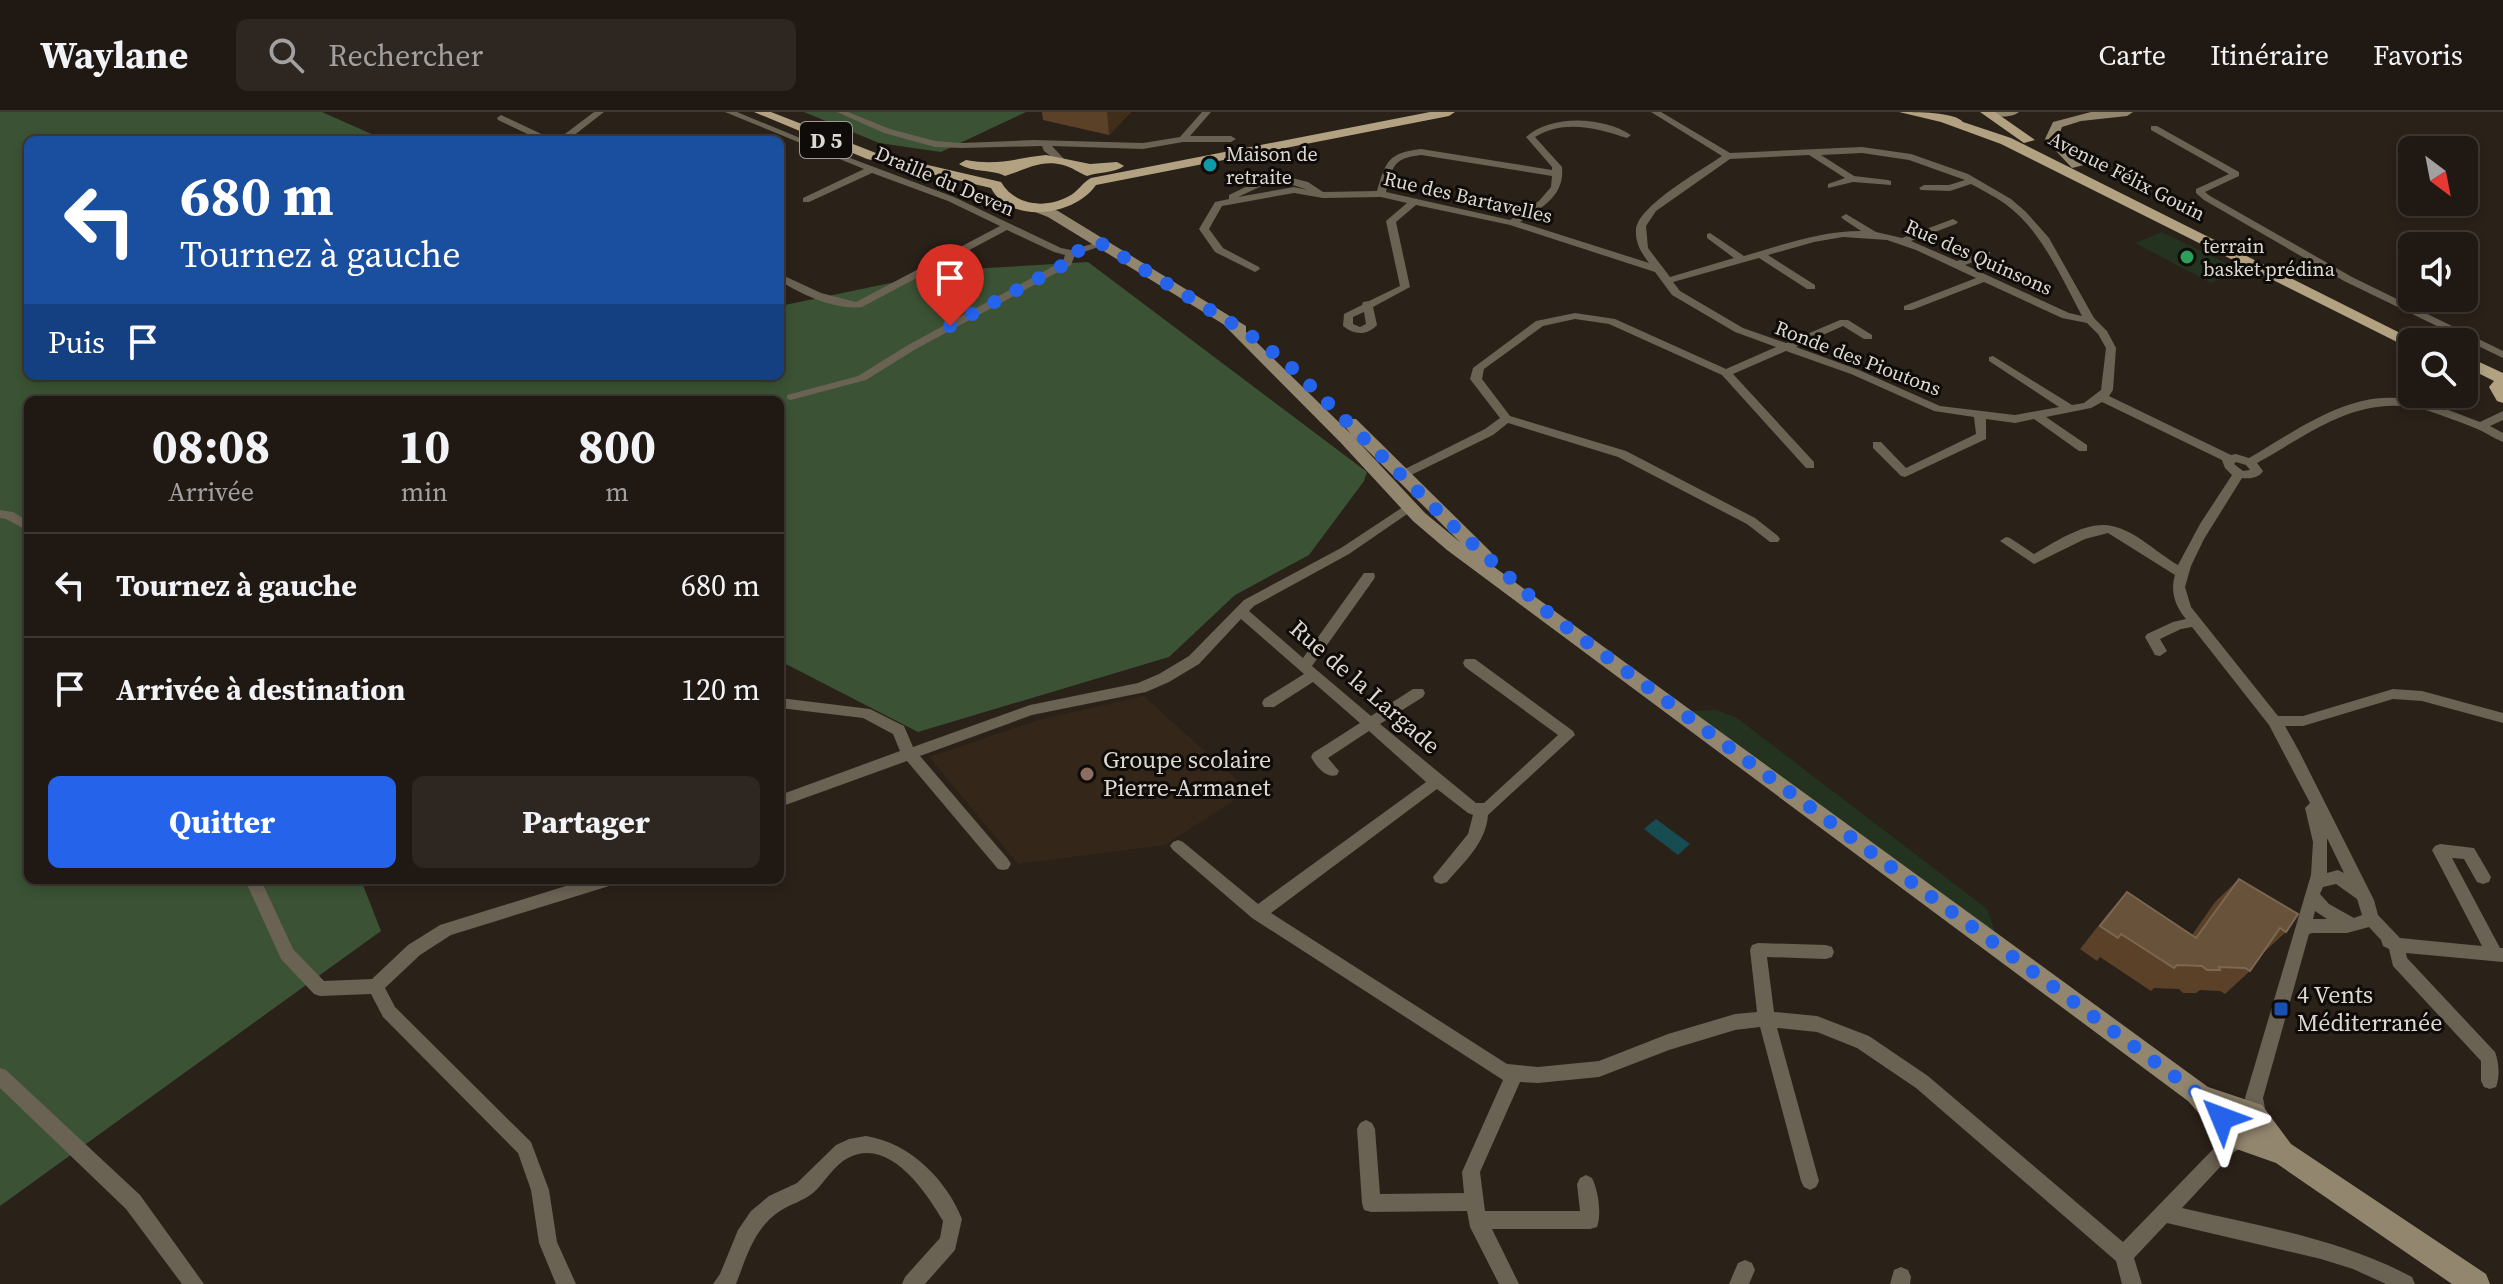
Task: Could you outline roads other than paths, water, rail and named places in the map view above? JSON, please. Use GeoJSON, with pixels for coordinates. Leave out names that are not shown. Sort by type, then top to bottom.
{"type":"FeatureCollection","features":[{"type":"Feature","properties":{"kind":"main road","name":"D 5"},"geometry":{"type":"LineString","coordinates":[[760,112],[872,156],[996,185]]}},
{"type":"Feature","properties":{"kind":"main road","name":"D 5"},"geometry":{"type":"LineString","coordinates":[[782,112],[874,147],[986,168],[1014,167]]}},
{"type":"Feature","properties":{"kind":"main road"},"geometry":{"type":"LineString","coordinates":[[1407,112],[1120,166],[1090,168],[1060,160],[1035,161],[1014,167],[1001,175],[996,185],[1006,200],[1053,214],[1230,325],[1554,618]]}},
{"type":"Feature","properties":{"kind":"main road"},"geometry":{"type":"LineString","coordinates":[[1091,182],[1449,112]]}},
{"type":"Feature","properties":{"kind":"main road","name":"Avenue Félix Gouin"},"geometry":{"type":"LineString","coordinates":[[1905,112],[1947,121],[2006,141],[2398,337]]}},
{"type":"Feature","properties":{"kind":"main road","name":"Avenue Félix Gouin"},"geometry":{"type":"LineString","coordinates":[[1947,121],[1972,119],[1985,112],[2077,165],[2401,328]]}},
{"type":"Feature","properties":{"kind":"main road"},"geometry":{"type":"LineString","coordinates":[[1993,112],[2013,112]]}},
{"type":"Feature","properties":{"kind":"main road"},"geometry":{"type":"LineString","coordinates":[[2077,165],[2051,139],[2057,125],[2079,117],[2127,112]]}},
{"type":"Feature","properties":{"kind":"main road"},"geometry":{"type":"LineString","coordinates":[[1035,207],[1075,200],[1086,192],[1091,182],[1088,173],[1077,165]]}},
{"type":"Feature","properties":{"kind":"main road"},"geometry":{"type":"LineString","coordinates":[[1075,200],[1072,213],[1081,230]]}},
{"type":"Feature","properties":{"kind":"main road"},"geometry":{"type":"LineString","coordinates":[[2478,370],[2502,386]]}},
{"type":"Feature","properties":{"kind":"main road"},"geometry":{"type":"LineString","coordinates":[[2478,377],[2502,386]]}},
{"type":"Feature","properties":{"kind":"main road"},"geometry":{"type":"LineString","coordinates":[[1396,476],[1414,512],[1493,577],[1554,618],[2197,1093],[2476,1284]]}},
{"type":"Feature","properties":{"kind":"main road"},"geometry":{"type":"LineString","coordinates":[[1414,512],[1430,518],[1438,511]]}},
{"type":"Feature","properties":{"kind":"street"},"geometry":{"type":"LineString","coordinates":[[567,136],[600,112]]}},
{"type":"Feature","properties":{"kind":"street","name":"Draille du Deven"},"geometry":{"type":"LineString","coordinates":[[729,112],[951,199],[1058,250],[1071,253]]}},
{"type":"Feature","properties":{"kind":"street"},"geometry":{"type":"LineString","coordinates":[[841,112],[866,124],[935,144],[1020,141],[1047,146],[1143,146],[1183,139],[1231,139]]}},
{"type":"Feature","properties":{"kind":"street"},"geometry":{"type":"LineString","coordinates":[[1183,139],[1207,112]]}},
{"type":"Feature","properties":{"kind":"street"},"geometry":{"type":"LineString","coordinates":[[1657,112],[1728,156]]}},
{"type":"Feature","properties":{"kind":"street"},"geometry":{"type":"LineString","coordinates":[[501,118],[539,136]]}},
{"type":"Feature","properties":{"kind":"street"},"geometry":{"type":"LineString","coordinates":[[1512,223],[1542,203],[1556,188],[1557,167],[1530,137],[1538,130],[1584,125],[1606,127],[1627,135]]}},
{"type":"Feature","properties":{"kind":"street"},"geometry":{"type":"LineString","coordinates":[[2154,128],[2236,174],[2199,191],[2207,198],[2348,279],[2503,355]]}},
{"type":"Feature","properties":{"kind":"street"},"geometry":{"type":"LineString","coordinates":[[1047,146],[1060,160]]}},
{"type":"Feature","properties":{"kind":"street"},"geometry":{"type":"LineString","coordinates":[[1035,161],[1047,146]]}},
{"type":"Feature","properties":{"kind":"street"},"geometry":{"type":"LineString","coordinates":[[1809,151],[1852,179]]}},
{"type":"Feature","properties":{"kind":"street","name":"Ronde des Pioutons"},"geometry":{"type":"LineString","coordinates":[[1809,151],[1890,152],[1973,180],[2008,201],[2045,240],[2090,320],[2103,333],[2111,348],[2107,390],[2087,406],[2015,419],[1938,409],[1855,372],[1739,330],[1699,308],[1676,293],[1643,248],[1641,226],[1652,209],[1667,196],[1728,156],[1809,151]]}},
{"type":"Feature","properties":{"kind":"street"},"geometry":{"type":"LineString","coordinates":[[1381,194],[1384,172],[1393,160],[1407,153],[1421,152],[1558,174]]}},
{"type":"Feature","properties":{"kind":"street"},"geometry":{"type":"LineString","coordinates":[[806,200],[872,169]]}},
{"type":"Feature","properties":{"kind":"street"},"geometry":{"type":"LineString","coordinates":[[1831,186],[1852,179],[1888,183]]}},
{"type":"Feature","properties":{"kind":"street"},"geometry":{"type":"LineString","coordinates":[[1924,188],[1950,188],[1973,180]]}},
{"type":"Feature","properties":{"kind":"street","name":"Rue des Bartavelles"},"geometry":{"type":"LineString","coordinates":[[1255,269],[1219,250],[1204,229],[1218,204],[1294,190],[1323,195],[1381,194],[1414,201],[1512,223],[1658,269]]}},
{"type":"Feature","properties":{"kind":"street"},"geometry":{"type":"LineString","coordinates":[[1367,304],[1405,287],[1391,221],[1414,201]]}},
{"type":"Feature","properties":{"kind":"street"},"geometry":{"type":"LineString","coordinates":[[1846,217],[1875,236]]}},
{"type":"Feature","properties":{"kind":"street"},"geometry":{"type":"LineString","coordinates":[[1903,241],[1953,222]]}},
{"type":"Feature","properties":{"kind":"street"},"geometry":{"type":"LineString","coordinates":[[784,280],[796,287],[844,304],[858,305],[1007,226]]}},
{"type":"Feature","properties":{"kind":"street","name":"Rue des Quinsons"},"geometry":{"type":"LineString","coordinates":[[1667,281],[1843,234],[1875,236],[1903,241],[2066,316],[2090,320]]}},
{"type":"Feature","properties":{"kind":"street"},"geometry":{"type":"LineString","coordinates":[[1710,236],[1743,260]]}},
{"type":"Feature","properties":{"kind":"street"},"geometry":{"type":"LineString","coordinates":[[791,397],[862,378],[912,347],[1067,263],[1071,253],[1102,244]]}},
{"type":"Feature","properties":{"kind":"street"},"geometry":{"type":"LineString","coordinates":[[1957,265],[1986,254]]}},
{"type":"Feature","properties":{"kind":"street"},"geometry":{"type":"LineString","coordinates":[[1761,255],[1811,287]]}},
{"type":"Feature","properties":{"kind":"street"},"geometry":{"type":"LineString","coordinates":[[1908,308],[1985,278]]}},
{"type":"Feature","properties":{"kind":"street"},"geometry":{"type":"LineString","coordinates":[[1774,539],[1751,521],[1622,454],[1506,419],[1476,379],[1479,368],[1540,323],[1575,316],[1611,321],[1726,373],[1810,465]]}},
{"type":"Feature","properties":{"kind":"street"},"geometry":{"type":"LineString","coordinates":[[1726,373],[1844,322],[1868,337]]}},
{"type":"Feature","properties":{"kind":"street"},"geometry":{"type":"LineString","coordinates":[[1993,359],[2071,410]]}},
{"type":"Feature","properties":{"kind":"street"},"geometry":{"type":"LineString","coordinates":[[2102,397],[2229,459],[2241,458],[2250,462],[2257,469],[2256,473],[2239,473],[2228,466],[2229,459]]}},
{"type":"Feature","properties":{"kind":"street"},"geometry":{"type":"LineString","coordinates":[[2250,462],[2343,412],[2387,401],[2413,405],[2481,426],[2503,438]]}},
{"type":"Feature","properties":{"kind":"street"},"geometry":{"type":"LineString","coordinates":[[2036,415],[2083,448]]}},
{"type":"Feature","properties":{"kind":"street"},"geometry":{"type":"LineString","coordinates":[[2481,426],[2503,415]]}},
{"type":"Feature","properties":{"kind":"street"},"geometry":{"type":"LineString","coordinates":[[1877,445],[1905,473],[1982,436],[1980,416]]}},
{"type":"Feature","properties":{"kind":"street"},"geometry":{"type":"LineString","coordinates":[[1396,476],[1489,432],[1506,419]]}},
{"type":"Feature","properties":{"kind":"street"},"geometry":{"type":"LineString","coordinates":[[2239,473],[2209,521],[2183,573],[2179,595],[2196,622],[2274,721],[2292,751],[2365,899],[2366,922]]}},
{"type":"Feature","properties":{"kind":"street"},"geometry":{"type":"LineString","coordinates":[[784,799],[1030,710],[1141,688],[1194,660],[1249,603],[1414,512]]}},
{"type":"Feature","properties":{"kind":"street"},"geometry":{"type":"LineString","coordinates":[[0,514],[9,515],[24,524]]}},
{"type":"Feature","properties":{"kind":"street"},"geometry":{"type":"LineString","coordinates":[[2006,541],[2034,560],[2096,530],[2109,529],[2166,567],[2183,573]]}},
{"type":"Feature","properties":{"kind":"street"},"geometry":{"type":"LineString","coordinates":[[1269,703],[1309,671],[1369,576]]}},
{"type":"Feature","properties":{"kind":"street","name":"Rue de la Largade"},"geometry":{"type":"LineString","coordinates":[[1241,612],[1370,722],[1432,777],[1434,783],[1258,913]]}},
{"type":"Feature","properties":{"kind":"street"},"geometry":{"type":"LineString","coordinates":[[2160,651],[2152,637],[2178,625],[2196,622]]}},
{"type":"Feature","properties":{"kind":"street"},"geometry":{"type":"LineString","coordinates":[[1432,777],[1473,809],[1481,811],[1495,802],[1568,735],[1470,663]]}},
{"type":"Feature","properties":{"kind":"street"},"geometry":{"type":"LineString","coordinates":[[1332,771],[1318,757],[1418,693]]}},
{"type":"Feature","properties":{"kind":"street"},"geometry":{"type":"LineString","coordinates":[[2274,721],[2303,721],[2393,694],[2433,698],[2503,718]]}},
{"type":"Feature","properties":{"kind":"street"},"geometry":{"type":"LineString","coordinates":[[784,703],[865,713],[899,730],[908,752],[1003,864]]}},
{"type":"Feature","properties":{"kind":"street"},"geometry":{"type":"LineString","coordinates":[[2124,1255],[2242,1124],[2323,858],[2321,834],[2292,751]]}},
{"type":"Feature","properties":{"kind":"street"},"geometry":{"type":"LineString","coordinates":[[1441,877],[1473,841],[1481,824],[1481,811]]}},
{"type":"Feature","properties":{"kind":"street"},"geometry":{"type":"LineString","coordinates":[[1178,846],[1258,913],[1504,1072],[1538,1075],[1599,1069],[1668,1042],[1735,1022],[1766,1019],[1817,1024],[1863,1042],[1922,1082],[2124,1255],[2132,1284]]}},
{"type":"Feature","properties":{"kind":"street"},"geometry":{"type":"LineString","coordinates":[[2483,877],[2469,853],[2440,850],[2499,955]]}},
{"type":"Feature","properties":{"kind":"street"},"geometry":{"type":"LineString","coordinates":[[2315,888],[2338,877],[2352,885],[2365,899]]}},
{"type":"Feature","properties":{"kind":"street"},"geometry":{"type":"LineString","coordinates":[[255,884],[287,954],[320,989],[376,986],[414,950],[446,930],[593,884]]}},
{"type":"Feature","properties":{"kind":"street"},"geometry":{"type":"LineString","coordinates":[[2315,888],[2323,909],[2341,921],[2366,922],[2396,945],[2499,955]]}},
{"type":"Feature","properties":{"kind":"street"},"geometry":{"type":"LineString","coordinates":[[2304,928],[2319,924],[2366,922]]}},
{"type":"Feature","properties":{"kind":"street"},"geometry":{"type":"LineString","coordinates":[[2396,945],[2399,961],[2489,1058],[2490,1081]]}},
{"type":"Feature","properties":{"kind":"street"},"geometry":{"type":"LineString","coordinates":[[1810,1181],[1766,1019],[1758,950],[1826,952]]}},
{"type":"Feature","properties":{"kind":"street"},"geometry":{"type":"LineString","coordinates":[[376,986],[389,1012],[525,1148],[540,1190],[548,1243],[566,1284]]}},
{"type":"Feature","properties":{"kind":"street"},"geometry":{"type":"LineString","coordinates":[[1509,1284],[1474,1211],[1471,1172],[1515,1073]]}},
{"type":"Feature","properties":{"kind":"street"},"geometry":{"type":"LineString","coordinates":[[0,1076],[133,1202],[194,1284]]}},
{"type":"Feature","properties":{"kind":"street"},"geometry":{"type":"LineString","coordinates":[[1366,1129],[1371,1203],[1590,1220],[1586,1184]]}},
{"type":"Feature","properties":{"kind":"street"},"geometry":{"type":"LineString","coordinates":[[723,1284],[728,1280],[742,1240],[755,1221],[773,1204],[806,1187],[849,1148],[875,1147],[902,1156],[932,1185],[953,1219],[948,1243],[912,1284]]}},
{"type":"Feature","properties":{"kind":"street"},"geometry":{"type":"LineString","coordinates":[[2164,1213],[2328,1253],[2387,1273],[2405,1284]]}},
{"type":"Feature","properties":{"kind":"water"},"geometry":{"type":"Polygon","coordinates":[[[1656,819],[1690,844],[1678,855],[1644,829],[1656,819]]]}},
{"type":"Feature","properties":{"kind":"place","name":"Maison de retraite"},"geometry":{"type":"Point","coordinates":[1210,165]}},
{"type":"Feature","properties":{"kind":"place","name":"terrain basket prédina"},"geometry":{"type":"Point","coordinates":[2187,257]}},
{"type":"Feature","properties":{"kind":"place","name":"Groupe scolaire Pierre-Armanet"},"geometry":{"type":"Point","coordinates":[1087,774]}},
{"type":"Feature","properties":{"kind":"place","name":"4 Vents Méditerranée"},"geometry":{"type":"Point","coordinates":[2281,1009]}}]}
